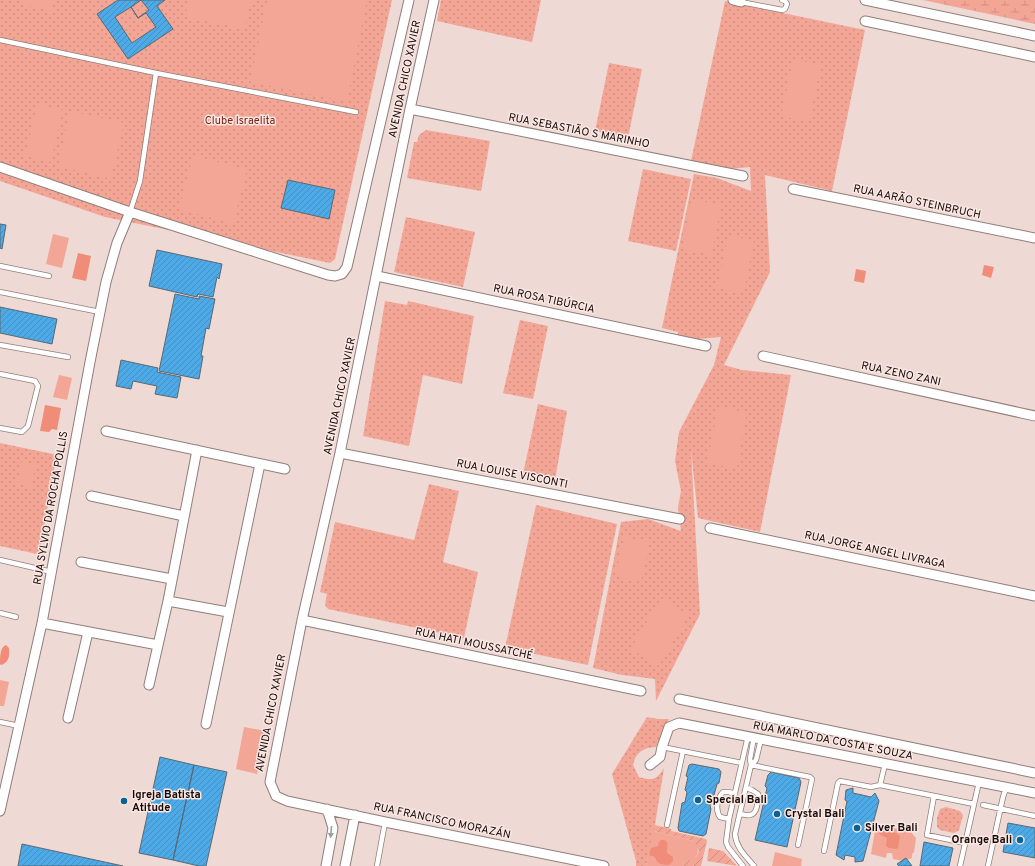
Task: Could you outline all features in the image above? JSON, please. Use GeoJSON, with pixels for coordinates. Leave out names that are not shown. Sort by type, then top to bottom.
{"type":"FeatureCollection","features":[{"type":"Feature","properties":{"kind":"street","name":"AVENIDA CHICO XAVIER"},"geometry":{"type":"LineString","coordinates":[[130,212],[328,275],[335,276],[342,274],[347,267],[409,0]]}},
{"type":"Feature","properties":{"kind":"street","name":"AVENIDA CHICO XAVIER"},"geometry":{"type":"LineString","coordinates":[[276,796],[270,782],[302,620],[340,453],[410,109],[434,0]]}},
{"type":"Feature","properties":{"kind":"street"},"geometry":{"type":"LineString","coordinates":[[865,0],[1035,36]]}},
{"type":"Feature","properties":{"kind":"street"},"geometry":{"type":"LineString","coordinates":[[865,21],[1035,57]]}},
{"type":"Feature","properties":{"kind":"street","name":"RUA SEBASTIÃO S MARINHO"},"geometry":{"type":"LineString","coordinates":[[410,109],[743,176]]}},
{"type":"Feature","properties":{"kind":"street"},"geometry":{"type":"LineString","coordinates":[[0,167],[130,212]]}},
{"type":"Feature","properties":{"kind":"street","name":"RUA AARÃO STEINBRUCH"},"geometry":{"type":"LineString","coordinates":[[793,188],[1035,238]]}},
{"type":"Feature","properties":{"kind":"street","name":"RUA SYLVIO DA ROCHA POLLIS"},"geometry":{"type":"LineString","coordinates":[[0,811],[3,778],[19,726],[42,623],[100,312],[111,262],[130,212]]}},
{"type":"Feature","properties":{"kind":"street","name":"RUA ROSA TIBÚRCIA"},"geometry":{"type":"LineString","coordinates":[[377,276],[706,346]]}},
{"type":"Feature","properties":{"kind":"street","name":"RUA ZENO ZANI"},"geometry":{"type":"LineString","coordinates":[[763,356],[1035,416]]}},
{"type":"Feature","properties":{"kind":"street"},"geometry":{"type":"LineString","coordinates":[[106,431],[285,469]]}},
{"type":"Feature","properties":{"kind":"street"},"geometry":{"type":"LineString","coordinates":[[150,685],[197,450]]}},
{"type":"Feature","properties":{"kind":"street","name":"RUA LOUISE VISCONTI"},"geometry":{"type":"LineString","coordinates":[[340,453],[680,519]]}},
{"type":"Feature","properties":{"kind":"street"},"geometry":{"type":"LineString","coordinates":[[206,724],[228,612],[260,464]]}},
{"type":"Feature","properties":{"kind":"street"},"geometry":{"type":"LineString","coordinates":[[91,496],[184,516]]}},
{"type":"Feature","properties":{"kind":"street","name":"RUA JORGE ANGEL LIVRAGA"},"geometry":{"type":"LineString","coordinates":[[710,528],[1035,596]]}},
{"type":"Feature","properties":{"kind":"street"},"geometry":{"type":"LineString","coordinates":[[81,562],[172,579]]}},
{"type":"Feature","properties":{"kind":"street"},"geometry":{"type":"LineString","coordinates":[[168,601],[228,612]]}},
{"type":"Feature","properties":{"kind":"street","name":"RUA HATI MOUSSATCHÉ"},"geometry":{"type":"LineString","coordinates":[[302,620],[641,691]]}},
{"type":"Feature","properties":{"kind":"street"},"geometry":{"type":"LineString","coordinates":[[42,623],[158,645]]}},
{"type":"Feature","properties":{"kind":"street"},"geometry":{"type":"LineString","coordinates":[[68,718],[88,632]]}},
{"type":"Feature","properties":{"kind":"street","name":"RUA MARLO DA COSTA E SOUZA"},"geometry":{"type":"LineString","coordinates":[[679,699],[1035,773]]}},
{"type":"Feature","properties":{"kind":"street","name":"RUA MARLO DA COSTA E SOUZA"},"geometry":{"type":"LineString","coordinates":[[650,764],[660,756],[669,727],[679,723],[1035,793]]}},
{"type":"Feature","properties":{"kind":"street","name":"RUA FRANCISCO MORAZÁN"},"geometry":{"type":"LineString","coordinates":[[276,796],[287,801],[385,822],[604,866]]}},
{"type":"Feature","properties":{"kind":"street"},"geometry":{"type":"LineString","coordinates":[[326,866],[333,828],[327,809]]}},
{"type":"Feature","properties":{"kind":"street"},"geometry":{"type":"LineString","coordinates":[[344,866],[355,815]]}},
{"type":"Feature","properties":{"kind":"lane"},"geometry":{"type":"LineString","coordinates":[[740,1],[782,10],[785,9],[787,4],[782,0]]}},
{"type":"Feature","properties":{"kind":"lane"},"geometry":{"type":"LineString","coordinates":[[0,40],[356,112]]}},
{"type":"Feature","properties":{"kind":"lane"},"geometry":{"type":"LineString","coordinates":[[130,212],[140,181],[156,72]]}},
{"type":"Feature","properties":{"kind":"lane"},"geometry":{"type":"LineString","coordinates":[[0,266],[48,276]]}},
{"type":"Feature","properties":{"kind":"lane"},"geometry":{"type":"LineString","coordinates":[[0,292],[100,312]]}},
{"type":"Feature","properties":{"kind":"lane"},"geometry":{"type":"LineString","coordinates":[[0,344],[68,357]]}},
{"type":"Feature","properties":{"kind":"lane"},"geometry":{"type":"LineString","coordinates":[[0,374],[35,381],[38,386],[28,426],[22,432],[0,428]]}},
{"type":"Feature","properties":{"kind":"lane"},"geometry":{"type":"LineString","coordinates":[[0,560],[52,572]]}},
{"type":"Feature","properties":{"kind":"lane"},"geometry":{"type":"LineString","coordinates":[[0,613],[16,617]]}},
{"type":"Feature","properties":{"kind":"lane"},"geometry":{"type":"LineString","coordinates":[[0,722],[19,726]]}},
{"type":"Feature","properties":{"kind":"lane"},"geometry":{"type":"LineString","coordinates":[[743,866],[728,847],[726,842],[729,819],[742,763],[754,738]]}},
{"type":"Feature","properties":{"kind":"lane"},"geometry":{"type":"LineString","coordinates":[[754,738],[756,760],[751,765],[736,834],[738,847],[754,866]]}},
{"type":"Feature","properties":{"kind":"lane"},"geometry":{"type":"LineString","coordinates":[[662,747],[742,763]]}},
{"type":"Feature","properties":{"kind":"lane"},"geometry":{"type":"LineString","coordinates":[[667,825],[683,751]]}},
{"type":"Feature","properties":{"kind":"lane"},"geometry":{"type":"LineString","coordinates":[[880,785],[885,764]]}},
{"type":"Feature","properties":{"kind":"lane"},"geometry":{"type":"LineString","coordinates":[[751,765],[812,779],[798,845]]}},
{"type":"Feature","properties":{"kind":"lane"},"geometry":{"type":"LineString","coordinates":[[824,851],[838,783],[840,781],[872,787],[880,785],[974,804]]}},
{"type":"Feature","properties":{"kind":"lane"},"geometry":{"type":"LineString","coordinates":[[960,866],[979,782]]}},
{"type":"Feature","properties":{"kind":"lane"},"geometry":{"type":"LineString","coordinates":[[740,814],[752,815],[754,814],[757,806],[758,794],[746,788]]}},
{"type":"Feature","properties":{"kind":"lane"},"geometry":{"type":"LineString","coordinates":[[988,866],[1006,788]]}},
{"type":"Feature","properties":{"kind":"lane"},"geometry":{"type":"LineString","coordinates":[[729,819],[720,817],[717,814],[717,806],[719,798],[723,792],[735,794]]}},
{"type":"Feature","properties":{"kind":"lane"},"geometry":{"type":"LineString","coordinates":[[934,796],[927,835],[965,843]]}},
{"type":"Feature","properties":{"kind":"lane"},"geometry":{"type":"LineString","coordinates":[[983,805],[1035,816]]}},
{"type":"Feature","properties":{"kind":"lane"},"geometry":{"type":"LineString","coordinates":[[377,866],[385,822]]}},
{"type":"Feature","properties":{"kind":"green space","name":"Clube Israelita"},"geometry":{"type":"Polygon","coordinates":[[[0,0],[392,0],[335,259],[330,263],[105,217],[0,181],[0,0]]]}},
{"type":"Feature","properties":{"kind":"green space"},"geometry":{"type":"Polygon","coordinates":[[[24,0],[54,0],[52,11],[23,5],[24,0]]]}},
{"type":"Feature","properties":{"kind":"green space"},"geometry":{"type":"Polygon","coordinates":[[[188,0],[251,0],[245,29],[185,17],[188,0]]]}},
{"type":"Feature","properties":{"kind":"green space"},"geometry":{"type":"Polygon","coordinates":[[[267,0],[367,0],[347,102],[250,82],[267,0]]]}},
{"type":"Feature","properties":{"kind":"green space"},"geometry":{"type":"Polygon","coordinates":[[[441,0],[541,0],[532,42],[437,21],[441,0]]]}},
{"type":"Feature","properties":{"kind":"green space"},"geometry":{"type":"Polygon","coordinates":[[[923,0],[1035,0],[1035,24],[923,0]]]}},
{"type":"Feature","properties":{"kind":"green space"},"geometry":{"type":"Polygon","coordinates":[[[725,1],[865,30],[832,191],[765,175],[770,272],[724,365],[742,370],[791,375],[760,532],[698,518],[691,449],[700,614],[656,701],[655,679],[622,675],[593,668],[621,522],[648,519],[681,531],[678,507],[681,491],[675,461],[679,432],[714,365],[721,337],[687,340],[678,338],[678,332],[662,328],[694,174],[717,178],[751,191],[750,167],[729,169],[691,161],[725,1]]]}},
{"type":"Feature","properties":{"kind":"green space"},"geometry":{"type":"Polygon","coordinates":[[[793,59],[821,65],[809,122],[781,116],[793,59]]]}},
{"type":"Feature","properties":{"kind":"green space"},"geometry":{"type":"Polygon","coordinates":[[[609,63],[642,69],[628,138],[595,131],[609,63]]]}},
{"type":"Feature","properties":{"kind":"green space"},"geometry":{"type":"Polygon","coordinates":[[[37,104],[63,110],[51,162],[25,156],[37,104]]]}},
{"type":"Feature","properties":{"kind":"green space"},"geometry":{"type":"Polygon","coordinates":[[[70,111],[124,123],[111,179],[58,166],[70,111]]]}},
{"type":"Feature","properties":{"kind":"green space"},"geometry":{"type":"Polygon","coordinates":[[[426,130],[490,141],[481,191],[407,178],[414,142],[417,142],[419,135],[426,130]]]}},
{"type":"Feature","properties":{"kind":"green space"},"geometry":{"type":"Polygon","coordinates":[[[193,155],[247,170],[233,224],[179,209],[193,155]]]}},
{"type":"Feature","properties":{"kind":"green space"},"geometry":{"type":"Polygon","coordinates":[[[643,169],[691,179],[676,251],[628,241],[643,169]]]}},
{"type":"Feature","properties":{"kind":"green space"},"geometry":{"type":"Polygon","coordinates":[[[691,199],[721,205],[712,255],[682,249],[691,199]]]}},
{"type":"Feature","properties":{"kind":"green space"},"geometry":{"type":"Polygon","coordinates":[[[406,217],[475,232],[463,287],[394,272],[406,217]]]}},
{"type":"Feature","properties":{"kind":"green space"},"geometry":{"type":"Polygon","coordinates":[[[53,234],[69,238],[62,268],[46,264],[53,234]]]}},
{"type":"Feature","properties":{"kind":"green space"},"geometry":{"type":"Polygon","coordinates":[[[728,235],[754,241],[744,293],[717,288],[728,235]]]}},
{"type":"Feature","properties":{"kind":"green space"},"geometry":{"type":"Polygon","coordinates":[[[385,301],[407,305],[408,301],[474,316],[462,384],[423,375],[409,446],[363,436],[385,301]]]}},
{"type":"Feature","properties":{"kind":"green space"},"geometry":{"type":"Polygon","coordinates":[[[520,320],[548,326],[533,399],[503,393],[520,320]]]}},
{"type":"Feature","properties":{"kind":"green space"},"geometry":{"type":"Polygon","coordinates":[[[59,375],[72,378],[67,400],[53,397],[59,375]]]}},
{"type":"Feature","properties":{"kind":"green space"},"geometry":{"type":"Polygon","coordinates":[[[538,404],[567,411],[555,480],[523,474],[538,404]]]}},
{"type":"Feature","properties":{"kind":"green space"},"geometry":{"type":"Polygon","coordinates":[[[718,407],[747,412],[737,469],[707,463],[718,407]]]}},
{"type":"Feature","properties":{"kind":"green space"},"geometry":{"type":"Polygon","coordinates":[[[0,443],[53,454],[56,457],[40,552],[37,554],[0,546],[0,443]]]}},
{"type":"Feature","properties":{"kind":"green space"},"geometry":{"type":"Polygon","coordinates":[[[22,461],[36,464],[32,487],[17,484],[22,461]]]}},
{"type":"Feature","properties":{"kind":"green space"},"geometry":{"type":"Polygon","coordinates":[[[429,484],[459,491],[443,562],[478,572],[464,638],[328,609],[325,605],[327,594],[320,592],[335,522],[414,540],[429,484]]]}},
{"type":"Feature","properties":{"kind":"green space"},"geometry":{"type":"Polygon","coordinates":[[[536,505],[617,524],[588,665],[505,648],[536,505]]]}},
{"type":"Feature","properties":{"kind":"green space"},"geometry":{"type":"Polygon","coordinates":[[[624,537],[650,542],[641,582],[615,576],[624,537]]]}},
{"type":"Feature","properties":{"kind":"green space"},"geometry":{"type":"Polygon","coordinates":[[[661,598],[689,615],[659,666],[630,649],[661,598]]]}},
{"type":"Feature","properties":{"kind":"green space"},"geometry":{"type":"Polygon","coordinates":[[[0,680],[9,682],[4,706],[0,706],[0,680]]]}},
{"type":"Feature","properties":{"kind":"green space"},"geometry":{"type":"Polygon","coordinates":[[[647,717],[669,719],[656,747],[647,748],[638,754],[633,765],[639,777],[647,779],[656,777],[664,768],[655,825],[646,866],[636,866],[636,861],[612,774],[647,717]]]}},
{"type":"Feature","properties":{"kind":"green space"},"geometry":{"type":"Polygon","coordinates":[[[244,727],[266,731],[257,774],[236,769],[244,727]]]}},
{"type":"Feature","properties":{"kind":"green space"},"geometry":{"type":"Polygon","coordinates":[[[946,807],[960,811],[963,815],[959,830],[954,833],[940,830],[937,827],[937,818],[940,809],[946,807]]]}},
{"type":"Feature","properties":{"kind":"green space"},"geometry":{"type":"Polygon","coordinates":[[[655,825],[671,829],[671,831],[706,839],[707,841],[701,866],[683,866],[684,861],[696,857],[699,851],[693,841],[653,831],[655,825]]]}},
{"type":"Feature","properties":{"kind":"green space"},"geometry":{"type":"Polygon","coordinates":[[[876,825],[910,831],[916,838],[912,858],[904,861],[893,859],[892,853],[887,853],[886,858],[871,854],[876,825]]]}},
{"type":"Feature","properties":{"kind":"green space"},"geometry":{"type":"Polygon","coordinates":[[[653,831],[693,841],[696,844],[698,851],[697,854],[693,859],[684,861],[683,866],[646,866],[653,831]]]}},
{"type":"Feature","properties":{"kind":"green space"},"geometry":{"type":"Polygon","coordinates":[[[709,848],[723,851],[737,866],[707,861],[709,848]]]}},
{"type":"Feature","properties":{"kind":"green space"},"geometry":{"type":"Polygon","coordinates":[[[775,852],[802,859],[802,866],[772,866],[775,852]]]}},
{"type":"Feature","properties":{"kind":"shaded area"},"geometry":{"type":"Polygon","coordinates":[[[78,253],[91,256],[86,281],[72,278],[78,253]]]}},
{"type":"Feature","properties":{"kind":"shaded area"},"geometry":{"type":"Polygon","coordinates":[[[984,265],[994,267],[991,278],[982,275],[984,265]]]}},
{"type":"Feature","properties":{"kind":"shaded area"},"geometry":{"type":"Polygon","coordinates":[[[856,269],[866,271],[864,283],[854,281],[856,269]]]}},
{"type":"Feature","properties":{"kind":"shaded area"},"geometry":{"type":"Polygon","coordinates":[[[45,405],[61,408],[57,430],[52,429],[49,432],[40,431],[45,405]]]}},
{"type":"Feature","properties":{"kind":"shaded area"},"geometry":{"type":"Polygon","coordinates":[[[6,645],[9,648],[9,656],[7,661],[1,665],[1,653],[6,645]]]}},
{"type":"Feature","properties":{"kind":"shaded area"},"geometry":{"type":"Polygon","coordinates":[[[880,826],[894,828],[894,832],[900,836],[898,848],[889,848],[886,846],[887,838],[879,834],[880,826]]]}},
{"type":"Feature","properties":{"kind":"shaded area"},"geometry":{"type":"Polygon","coordinates":[[[661,840],[667,842],[667,853],[673,857],[673,861],[669,865],[660,864],[655,857],[649,855],[651,848],[658,846],[661,840]]]}},
{"type":"Feature","properties":{"kind":"building"},"geometry":{"type":"Polygon","coordinates":[[[118,0],[165,0],[157,6],[173,29],[128,59],[97,14],[118,0]],[[131,7],[115,17],[132,43],[156,27],[146,13],[138,18],[131,7]]]}},
{"type":"Feature","properties":{"kind":"building"},"geometry":{"type":"Polygon","coordinates":[[[141,0],[149,10],[138,18],[131,7],[141,0]]]}},
{"type":"Feature","properties":{"kind":"building"},"geometry":{"type":"Polygon","coordinates":[[[288,180],[335,190],[329,219],[281,208],[288,180]]]}},
{"type":"Feature","properties":{"kind":"building"},"geometry":{"type":"Polygon","coordinates":[[[0,224],[6,225],[2,249],[0,248],[0,224]]]}},
{"type":"Feature","properties":{"kind":"building"},"geometry":{"type":"Polygon","coordinates":[[[157,250],[222,264],[219,279],[217,277],[213,297],[198,294],[197,297],[149,286],[157,250]]]}},
{"type":"Feature","properties":{"kind":"building"},"geometry":{"type":"Polygon","coordinates":[[[175,294],[199,299],[199,296],[215,299],[209,329],[206,328],[199,379],[159,371],[175,294]]]}},
{"type":"Feature","properties":{"kind":"building"},"geometry":{"type":"Polygon","coordinates":[[[0,307],[57,319],[52,344],[0,333],[0,307]]]}},
{"type":"Feature","properties":{"kind":"building"},"geometry":{"type":"Polygon","coordinates":[[[121,360],[158,368],[157,372],[181,377],[177,398],[155,394],[157,386],[133,381],[131,389],[116,386],[121,360]]]}},
{"type":"Feature","properties":{"kind":"building"},"geometry":{"type":"Polygon","coordinates":[[[160,757],[194,765],[173,860],[139,853],[160,757]]]}},
{"type":"Feature","properties":{"kind":"building","name":"Special Bali"},"geometry":{"type":"Polygon","coordinates":[[[692,764],[719,769],[721,772],[719,783],[717,784],[712,797],[706,834],[703,836],[679,831],[678,828],[682,803],[685,802],[687,792],[685,790],[688,777],[686,776],[689,765],[692,764]]]}},
{"type":"Feature","properties":{"kind":"building"},"geometry":{"type":"Polygon","coordinates":[[[194,765],[227,772],[206,866],[199,866],[173,860],[194,765]]]}},
{"type":"Feature","properties":{"kind":"building","name":"Crystal Bali"},"geometry":{"type":"Polygon","coordinates":[[[771,772],[799,778],[801,782],[787,847],[755,840],[767,788],[765,786],[768,775],[771,772]]]}},
{"type":"Feature","properties":{"kind":"building","name":"Silver Bali"},"geometry":{"type":"Polygon","coordinates":[[[853,788],[853,793],[871,797],[875,793],[879,801],[863,861],[855,862],[855,857],[845,855],[844,860],[836,855],[847,801],[845,800],[846,790],[853,788]]]}},
{"type":"Feature","properties":{"kind":"building","name":"Orange Bali"},"geometry":{"type":"Polygon","coordinates":[[[1008,823],[1035,828],[1035,858],[1003,852],[1008,823]]]}},
{"type":"Feature","properties":{"kind":"building"},"geometry":{"type":"Polygon","coordinates":[[[924,842],[953,848],[949,866],[920,866],[924,842]]]}},
{"type":"Feature","properties":{"kind":"building"},"geometry":{"type":"Polygon","coordinates":[[[22,844],[123,866],[18,866],[22,844]]]}},
{"type":"Feature","properties":{"kind":"building"},"geometry":{"type":"Polygon","coordinates":[[[906,858],[912,866],[899,866],[897,864],[906,858]]]}},
{"type":"Feature","properties":{"kind":"place","name":"Special Bali"},"geometry":{"type":"Point","coordinates":[698,800]}},
{"type":"Feature","properties":{"kind":"place","name":"Igreja Batista Atitude"},"geometry":{"type":"Point","coordinates":[124,801]}},
{"type":"Feature","properties":{"kind":"place","name":"Crystal Bali"},"geometry":{"type":"Point","coordinates":[777,814]}},
{"type":"Feature","properties":{"kind":"place","name":"Silver Bali"},"geometry":{"type":"Point","coordinates":[857,828]}},
{"type":"Feature","properties":{"kind":"place","name":"Orange Bali"},"geometry":{"type":"Point","coordinates":[1020,840]}}]}
